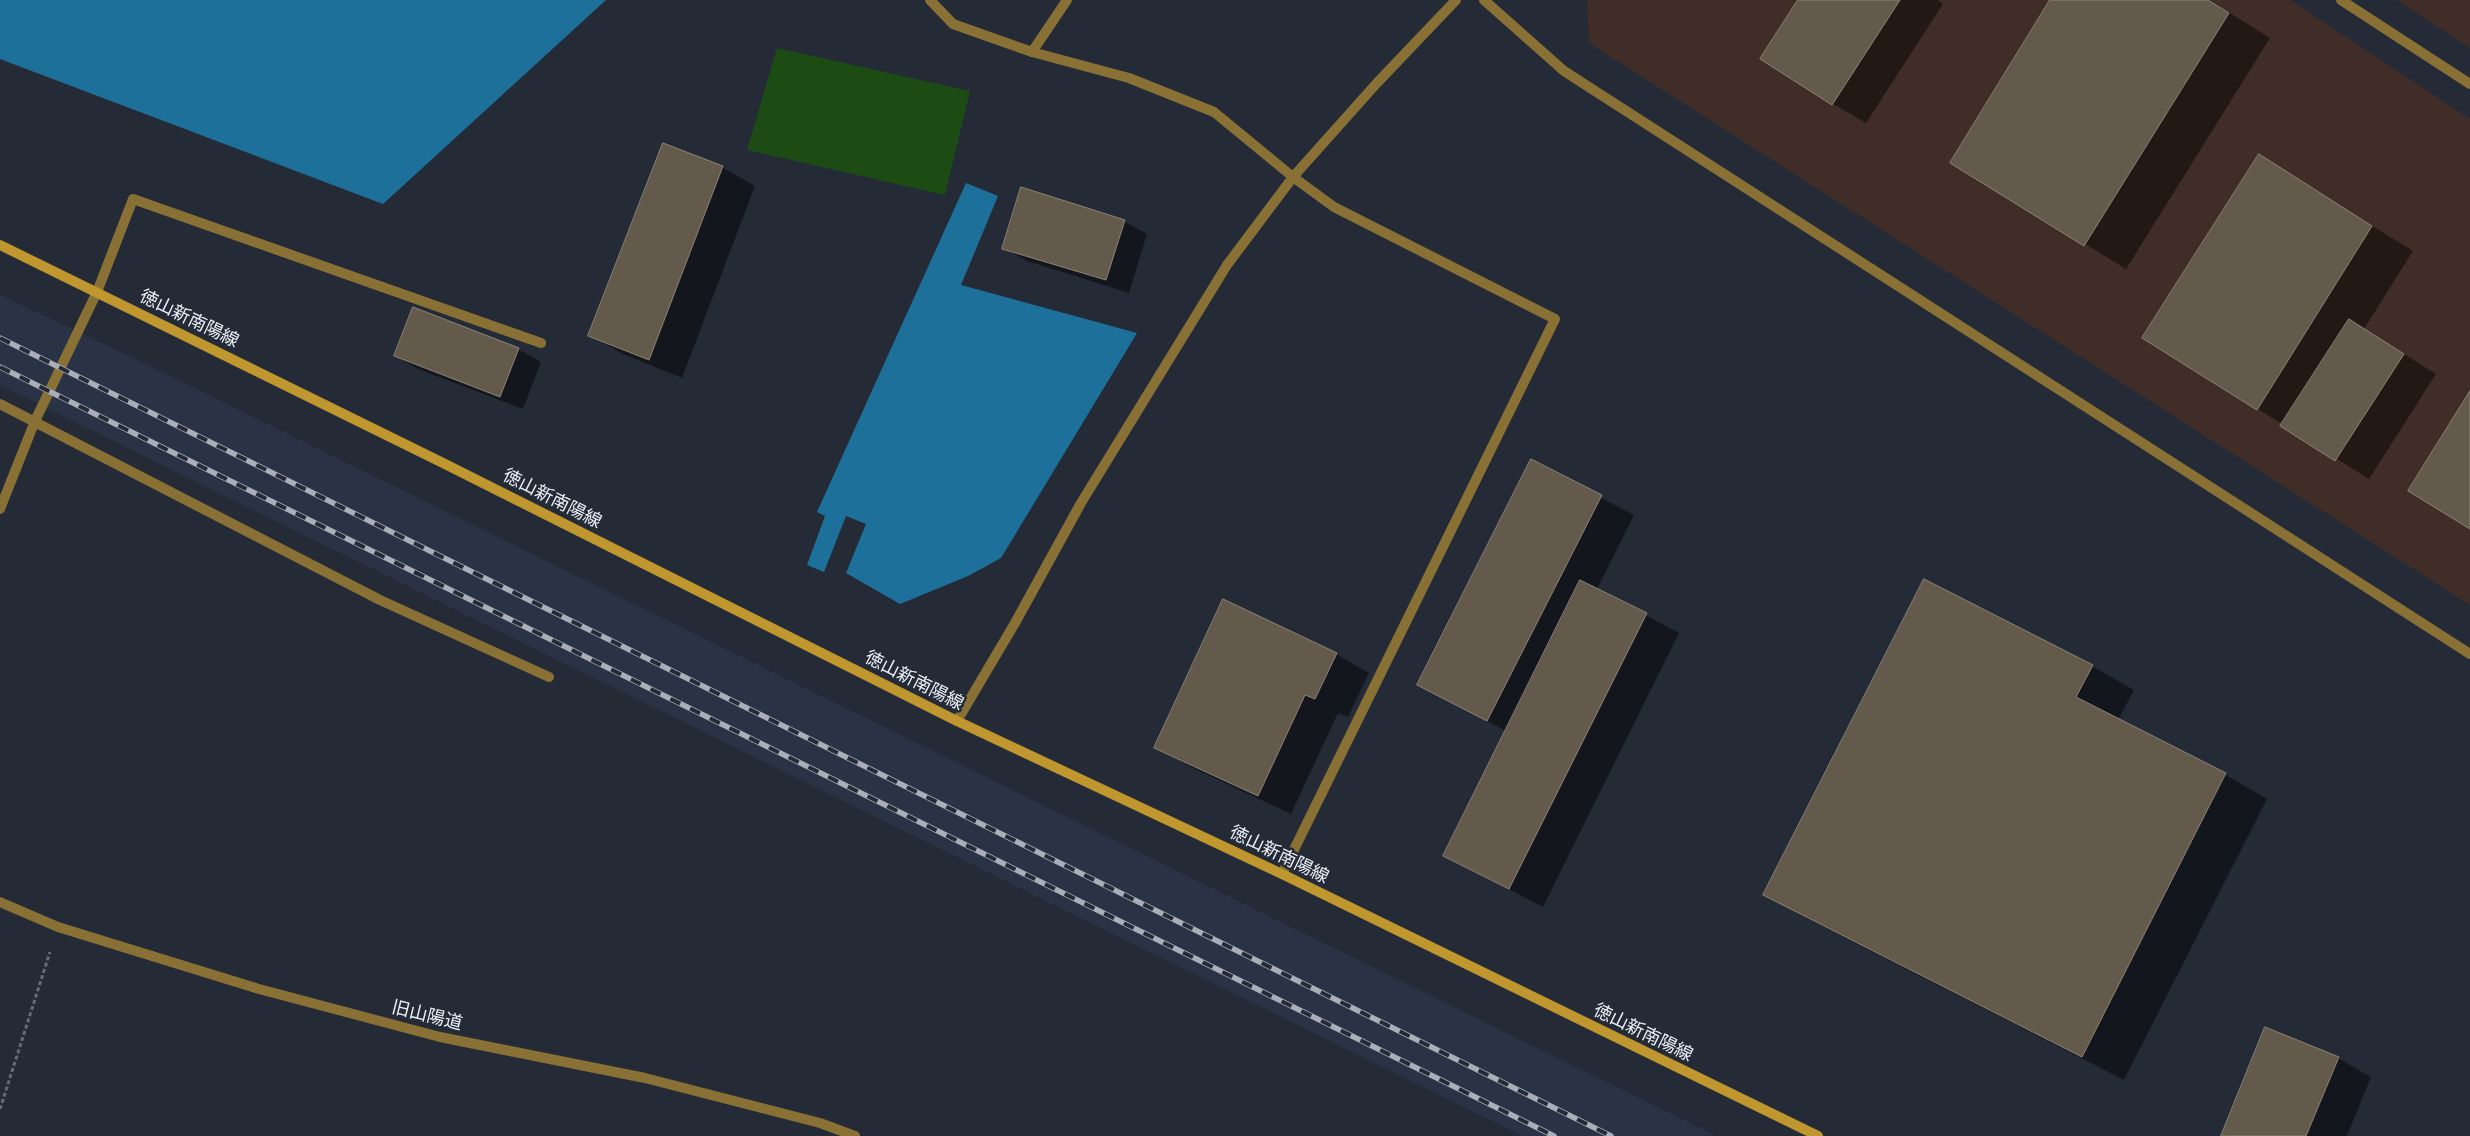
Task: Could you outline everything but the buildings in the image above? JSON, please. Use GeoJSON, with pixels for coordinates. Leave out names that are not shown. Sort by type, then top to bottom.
{"type":"FeatureCollection","features":[{"type":"Feature","properties":{"kind":"main road","name":"徳山新南陽線"},"geometry":{"type":"LineString","coordinates":[[0,245],[957,721],[1282,874],[1818,1136]]}},
{"type":"Feature","properties":{"kind":"street"},"geometry":{"type":"LineString","coordinates":[[930,0],[953,24],[1032,52],[1129,78],[1214,112],[1293,177],[1334,207],[1555,319],[1282,874]]}},
{"type":"Feature","properties":{"kind":"street"},"geometry":{"type":"LineString","coordinates":[[1032,52],[1067,0]]}},
{"type":"Feature","properties":{"kind":"street"},"geometry":{"type":"LineString","coordinates":[[957,721],[1016,623],[1081,503],[1228,265],[1293,177],[1376,84],[1456,0]]}},
{"type":"Feature","properties":{"kind":"street"},"geometry":{"type":"LineString","coordinates":[[1484,0],[1564,71],[2470,654]]}},
{"type":"Feature","properties":{"kind":"street"},"geometry":{"type":"LineString","coordinates":[[2342,0],[2470,84]]}},
{"type":"Feature","properties":{"kind":"street"},"geometry":{"type":"LineString","coordinates":[[0,509],[35,421],[97,292],[133,198],[541,343]]}},
{"type":"Feature","properties":{"kind":"street"},"geometry":{"type":"LineString","coordinates":[[0,404],[380,600],[550,677]]}},
{"type":"Feature","properties":{"kind":"street","name":"旧山陽道"},"geometry":{"type":"LineString","coordinates":[[0,902],[58,927],[259,989],[440,1037],[645,1078],[820,1123],[854,1136]]}},
{"type":"Feature","properties":{"kind":"path"},"geometry":{"type":"LineString","coordinates":[[0,1109],[58,927]]}},
{"type":"Feature","properties":{"kind":"shaded area"},"geometry":{"type":"Polygon","coordinates":[[[1587,0],[2290,0],[2470,119],[2470,605],[1589,43],[1587,0]]]}},
{"type":"Feature","properties":{"kind":"shaded area"},"geometry":{"type":"Polygon","coordinates":[[[2397,0],[2470,0],[2470,48],[2397,0]]]}},
{"type":"Feature","properties":{"kind":"shaded area"},"geometry":{"type":"Polygon","coordinates":[[[0,295],[125,354],[1716,1136],[1523,1136],[0,385],[0,295]]]}},
{"type":"Feature","properties":{"kind":"green space"},"geometry":{"type":"Polygon","coordinates":[[[777,48],[970,91],[945,195],[747,150],[777,48]]]}},
{"type":"Feature","properties":{"kind":"water"},"geometry":{"type":"Polygon","coordinates":[[[0,0],[606,0],[383,204],[0,59],[0,0]]]}},
{"type":"Feature","properties":{"kind":"water"},"geometry":{"type":"Polygon","coordinates":[[[966,183],[998,196],[961,285],[1137,333],[1001,558],[968,576],[900,604],[846,573],[866,524],[846,516],[824,572],[807,565],[825,516],[817,512],[966,183]]]}},
{"type":"Feature","properties":{"kind":"railway"},"geometry":{"type":"LineString","coordinates":[[0,338],[1611,1136]]}},
{"type":"Feature","properties":{"kind":"railway"},"geometry":{"type":"LineString","coordinates":[[0,367],[1554,1136]]}}]}
